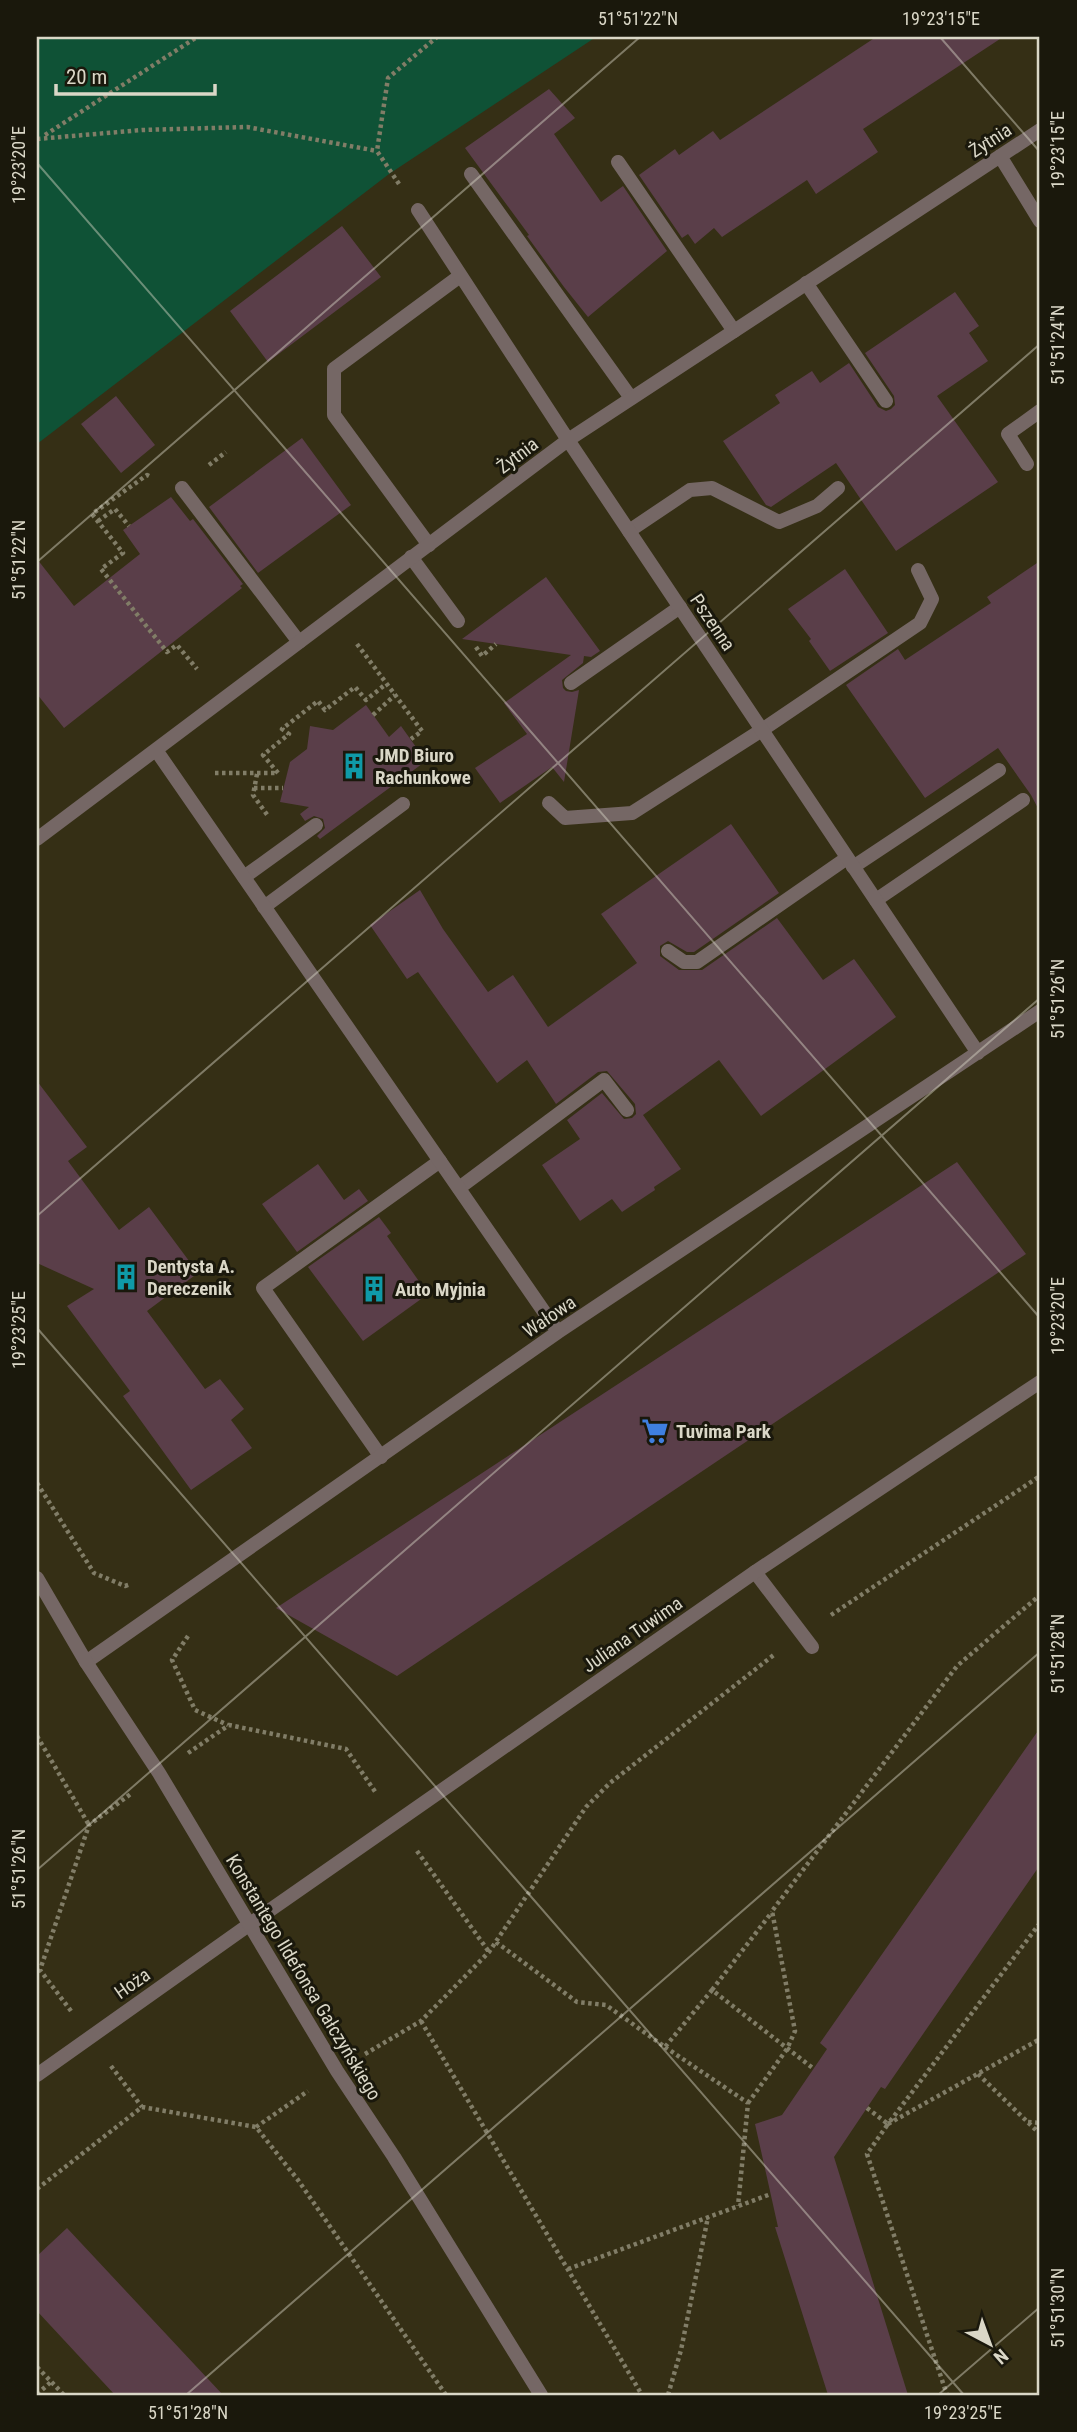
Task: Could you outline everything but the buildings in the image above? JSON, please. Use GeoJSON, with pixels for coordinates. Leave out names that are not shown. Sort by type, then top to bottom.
{"type":"FeatureCollection","features":[{"type":"Feature","properties":{"kind":"street","name":"Żytnia"},"geometry":{"type":"LineString","coordinates":[[37,839],[568,440],[1040,130]]}},
{"type":"Feature","properties":{"kind":"street"},"geometry":{"type":"LineString","coordinates":[[1000,156],[1040,221]]}},
{"type":"Feature","properties":{"kind":"street"},"geometry":{"type":"LineString","coordinates":[[618,162],[734,331]]}},
{"type":"Feature","properties":{"kind":"street"},"geometry":{"type":"LineString","coordinates":[[471,174],[631,398]]}},
{"type":"Feature","properties":{"kind":"street","name":"Pszenna"},"geometry":{"type":"LineString","coordinates":[[418,210],[568,440],[978,1053]]}},
{"type":"Feature","properties":{"kind":"street"},"geometry":{"type":"LineString","coordinates":[[429,545],[334,415],[334,369],[460,276]]}},
{"type":"Feature","properties":{"kind":"street"},"geometry":{"type":"LineString","coordinates":[[806,283],[886,401]]}},
{"type":"Feature","properties":{"kind":"street"},"geometry":{"type":"LineString","coordinates":[[1027,464],[1008,434],[1040,411]]}},
{"type":"Feature","properties":{"kind":"street"},"geometry":{"type":"LineString","coordinates":[[182,488],[299,642]]}},
{"type":"Feature","properties":{"kind":"street"},"geometry":{"type":"LineString","coordinates":[[629,531],[690,490],[712,488],[779,522],[817,506],[838,488]]}},
{"type":"Feature","properties":{"kind":"street"},"geometry":{"type":"LineString","coordinates":[[411,557],[458,621]]}},
{"type":"Feature","properties":{"kind":"street"},"geometry":{"type":"LineString","coordinates":[[549,803],[565,818],[632,813],[762,730],[920,622],[932,599],[918,570]]}},
{"type":"Feature","properties":{"kind":"street"},"geometry":{"type":"LineString","coordinates":[[571,683],[680,607]]}},
{"type":"Feature","properties":{"kind":"street"},"geometry":{"type":"LineString","coordinates":[[156,750],[558,1332]]}},
{"type":"Feature","properties":{"kind":"street"},"geometry":{"type":"LineString","coordinates":[[668,951],[684,962],[697,962],[999,769]]}},
{"type":"Feature","properties":{"kind":"street"},"geometry":{"type":"LineString","coordinates":[[876,900],[1023,800]]}},
{"type":"Feature","properties":{"kind":"street"},"geometry":{"type":"LineString","coordinates":[[264,907],[403,804]]}},
{"type":"Feature","properties":{"kind":"street"},"geometry":{"type":"LineString","coordinates":[[244,877],[316,825]]}},
{"type":"Feature","properties":{"kind":"street","name":"Wałowa"},"geometry":{"type":"LineString","coordinates":[[86,1662],[558,1332],[1040,1012]]}},
{"type":"Feature","properties":{"kind":"street"},"geometry":{"type":"LineString","coordinates":[[459,1188],[604,1080],[627,1110]]}},
{"type":"Feature","properties":{"kind":"street"},"geometry":{"type":"LineString","coordinates":[[381,1457],[263,1288],[440,1161]]}},
{"type":"Feature","properties":{"kind":"street","name":"Juliana Tuwima"},"geometry":{"type":"LineString","coordinates":[[250,1924],[755,1572],[1040,1382]]}},
{"type":"Feature","properties":{"kind":"street"},"geometry":{"type":"LineString","coordinates":[[755,1572],[812,1647]]}},
{"type":"Feature","properties":{"kind":"street","name":"Konstantego Ildefonsa Gałczyńskiego"},"geometry":{"type":"LineString","coordinates":[[37,1578],[86,1662],[159,1773],[337,2071],[394,2157],[541,2395]]}},
{"type":"Feature","properties":{"kind":"street","name":"Hoża"},"geometry":{"type":"LineString","coordinates":[[37,2075],[250,1924]]}},
{"type":"Feature","properties":{"kind":"path"},"geometry":{"type":"LineString","coordinates":[[40,138],[197,37]]}},
{"type":"Feature","properties":{"kind":"path"},"geometry":{"type":"LineString","coordinates":[[418,210],[377,150],[388,78],[437,37]]}},
{"type":"Feature","properties":{"kind":"path"},"geometry":{"type":"LineString","coordinates":[[40,138],[247,127],[377,150]]}},
{"type":"Feature","properties":{"kind":"path"},"geometry":{"type":"LineString","coordinates":[[182,488],[175,481],[162,492],[147,475],[92,514],[123,552],[101,569],[167,652],[177,645],[197,668]]}},
{"type":"Feature","properties":{"kind":"path"},"geometry":{"type":"LineString","coordinates":[[98,521],[115,509],[129,526]]}},
{"type":"Feature","properties":{"kind":"path"},"geometry":{"type":"LineString","coordinates":[[335,615],[422,731],[411,739]]}},
{"type":"Feature","properties":{"kind":"path"},"geometry":{"type":"LineString","coordinates":[[172,773],[278,773],[263,755],[289,734],[282,729],[318,701],[325,710],[355,687],[366,700],[386,684]]}},
{"type":"Feature","properties":{"kind":"path"},"geometry":{"type":"LineString","coordinates":[[373,715],[395,695]]}},
{"type":"Feature","properties":{"kind":"path"},"geometry":{"type":"LineString","coordinates":[[254,788],[282,788]]}},
{"type":"Feature","properties":{"kind":"path"},"geometry":{"type":"LineString","coordinates":[[256,2127],[337,2071],[421,2021],[496,1942],[586,1807],[610,1783],[802,1633],[1040,1476]]}},
{"type":"Feature","properties":{"kind":"path"},"geometry":{"type":"LineString","coordinates":[[665,2047],[712,1990],[957,1666],[1040,1595]]}},
{"type":"Feature","properties":{"kind":"path"},"geometry":{"type":"LineString","coordinates":[[37,1736],[89,1825]]}},
{"type":"Feature","properties":{"kind":"path"},"geometry":{"type":"LineString","coordinates":[[738,2206],[748,2103],[787,2049],[795,2031],[772,1911]]}},
{"type":"Feature","properties":{"kind":"path"},"geometry":{"type":"LineString","coordinates":[[947,2395],[867,2154],[1040,1923]]}},
{"type":"Feature","properties":{"kind":"path"},"geometry":{"type":"LineString","coordinates":[[496,1942],[578,2002],[606,2005],[748,2103]]}},
{"type":"Feature","properties":{"kind":"path"},"geometry":{"type":"LineString","coordinates":[[712,1990],[814,2069]]}},
{"type":"Feature","properties":{"kind":"path"},"geometry":{"type":"LineString","coordinates":[[421,2021],[642,2395]]}},
{"type":"Feature","properties":{"kind":"path"},"geometry":{"type":"LineString","coordinates":[[888,2124],[1040,2039]]}},
{"type":"Feature","properties":{"kind":"path"},"geometry":{"type":"LineString","coordinates":[[978,2074],[1040,2134]]}},
{"type":"Feature","properties":{"kind":"path"},"geometry":{"type":"LineString","coordinates":[[37,2189],[142,2107],[256,2127],[298,2180],[446,2395]]}},
{"type":"Feature","properties":{"kind":"path"},"geometry":{"type":"LineString","coordinates":[[867,2108],[888,2124]]}},
{"type":"Feature","properties":{"kind":"path"},"geometry":{"type":"LineString","coordinates":[[1028,2122],[1040,2123]]}},
{"type":"Feature","properties":{"kind":"path"},"geometry":{"type":"LineString","coordinates":[[568,2269],[771,2194]]}},
{"type":"Feature","properties":{"kind":"path"},"geometry":{"type":"LineString","coordinates":[[668,2395],[681,2350],[708,2217]]}},
{"type":"Feature","properties":{"kind":"path"},"geometry":{"type":"LineString","coordinates":[[37,2367],[64,2395]]}},
{"type":"Feature","properties":{"kind":"path"},"geometry":{"type":"LineString","coordinates":[[37,2394],[51,2382]]}},
{"type":"Feature","properties":{"kind":"green space"},"geometry":{"type":"Polygon","coordinates":[[[37,37],[596,37],[389,174],[37,444],[37,37]]]}},
{"type":"Feature","properties":{"kind":"place","name":"JMD Biuro Rachunkowe"},"geometry":{"type":"Point","coordinates":[354,766]}},
{"type":"Feature","properties":{"kind":"place","name":"Dentysta A. Dereczenik"},"geometry":{"type":"Point","coordinates":[126,1277]}},
{"type":"Feature","properties":{"kind":"place","name":"Auto Myjnia"},"geometry":{"type":"Point","coordinates":[374,1289]}},
{"type":"Feature","properties":{"kind":"place","name":"Tuvima Park"},"geometry":{"type":"Point","coordinates":[655,1431]}}]}
